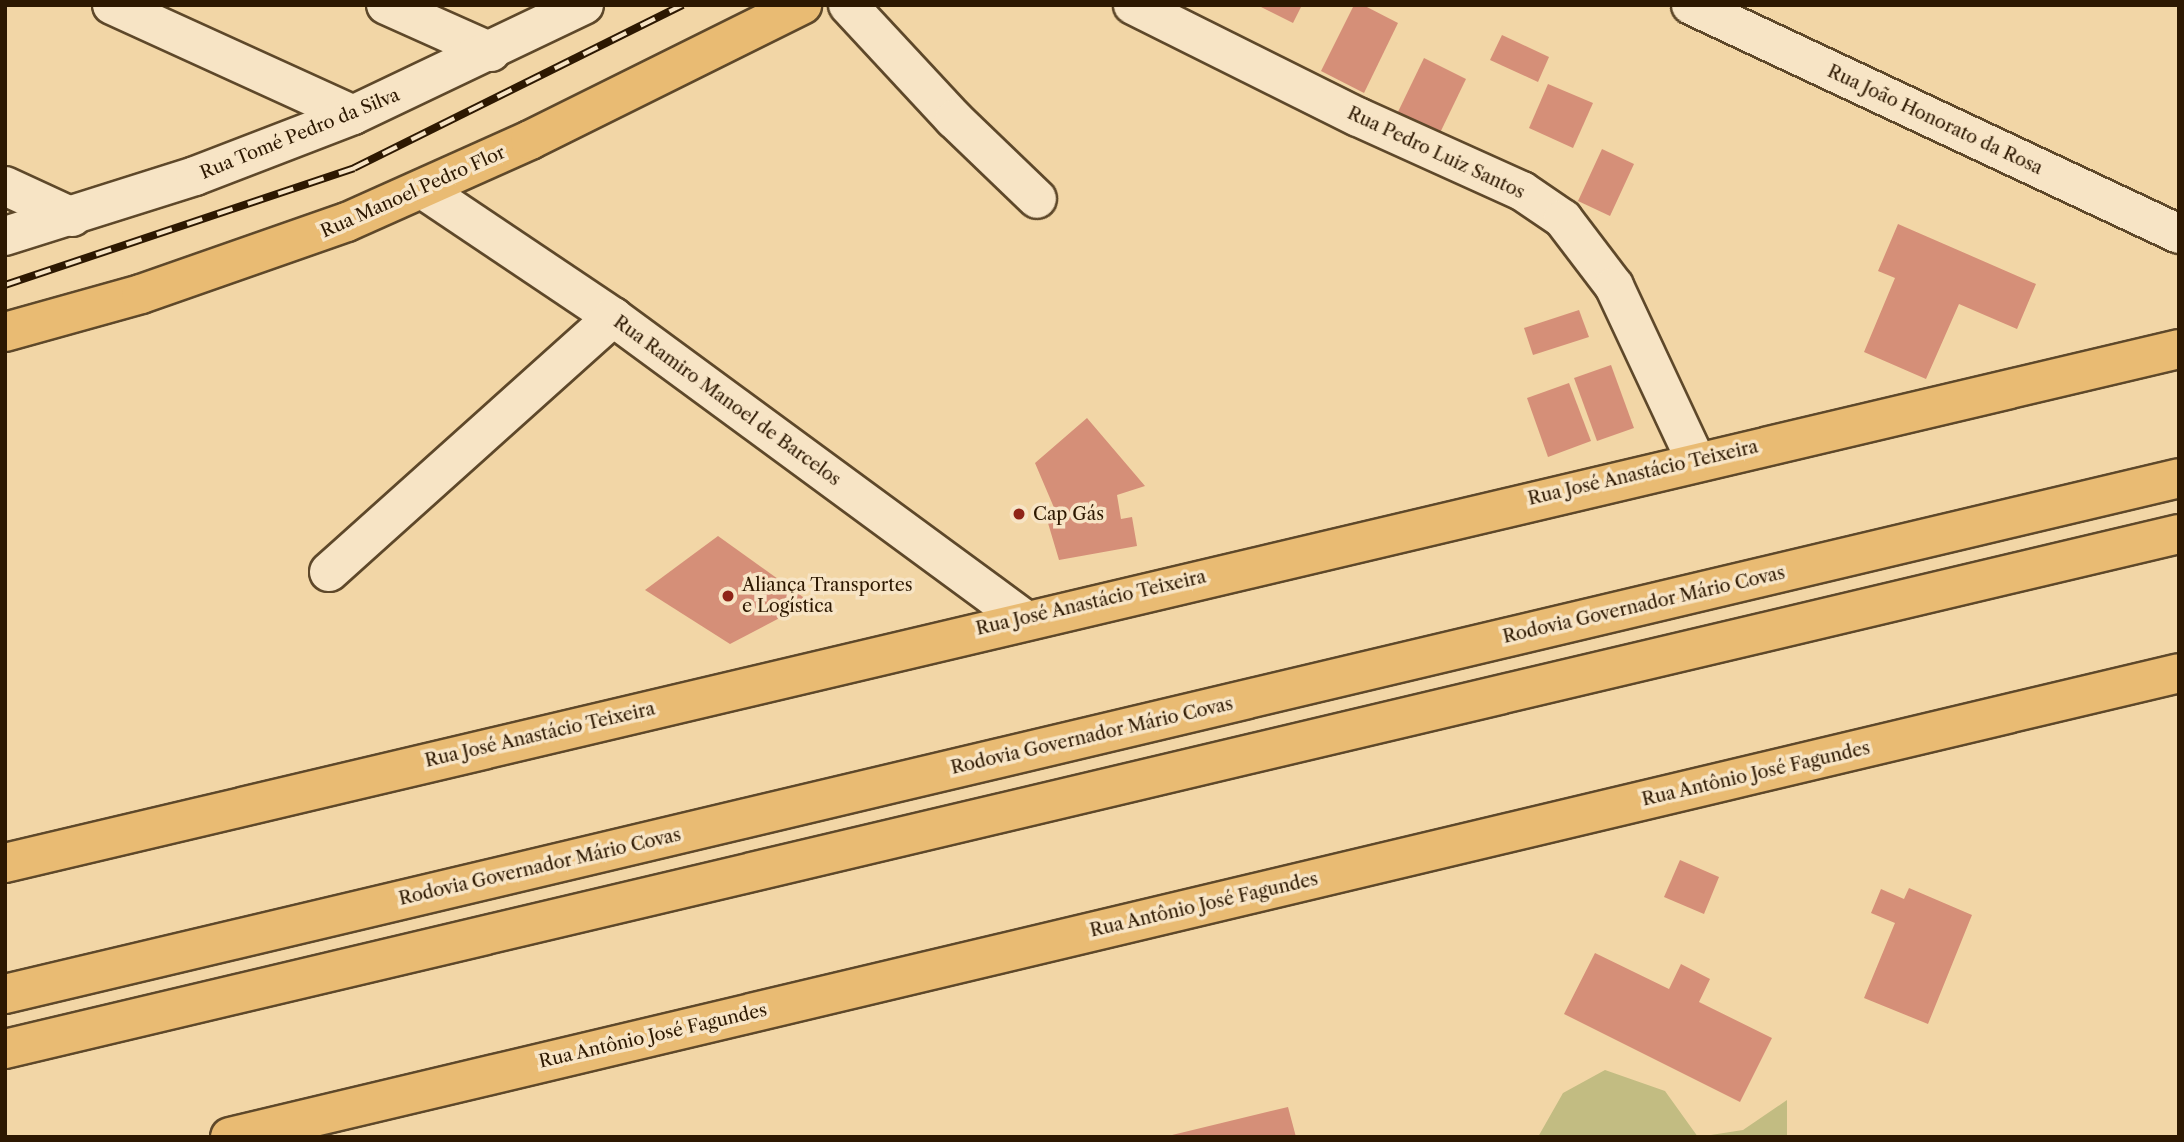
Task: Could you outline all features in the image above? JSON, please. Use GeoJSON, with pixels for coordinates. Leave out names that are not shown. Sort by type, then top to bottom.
{"type":"FeatureCollection","features":[{"type":"Feature","properties":{"kind":"main road","name":"Rua Manoel Pedro Flor"},"geometry":{"type":"LineString","coordinates":[[5,332],[264,254],[424,190],[802,5]]}},
{"type":"Feature","properties":{"kind":"main road","name":"Rua José Anastácio Teixeira"},"geometry":{"type":"LineString","coordinates":[[5,863],[1024,619],[2179,349]]}},
{"type":"Feature","properties":{"kind":"main road","name":"Rodovia Governador Mário Covas"},"geometry":{"type":"LineString","coordinates":[[5,994],[2179,478]]}},
{"type":"Feature","properties":{"kind":"main road"},"geometry":{"type":"LineString","coordinates":[[5,1049],[2179,534]]}},
{"type":"Feature","properties":{"kind":"main road","name":"Rua Antônio José Fagundes"},"geometry":{"type":"LineString","coordinates":[[230,1137],[2179,673]]}},
{"type":"Feature","properties":{"kind":"street"},"geometry":{"type":"LineString","coordinates":[[112,5],[353,115]]}},
{"type":"Feature","properties":{"kind":"street"},"geometry":{"type":"LineString","coordinates":[[387,5],[491,52]]}},
{"type":"Feature","properties":{"kind":"street","name":"Rua Tomé Pedro da Silva"},"geometry":{"type":"LineString","coordinates":[[5,236],[195,176],[353,115],[491,52],[584,5]]}},
{"type":"Feature","properties":{"kind":"street"},"geometry":{"type":"LineString","coordinates":[[849,5],[954,119],[1037,199]]}},
{"type":"Feature","properties":{"kind":"street","name":"Rua Pedro Luiz Santos"},"geometry":{"type":"LineString","coordinates":[[1133,5],[1358,117],[1522,191],[1563,219],[1614,286],[1696,461]]}},
{"type":"Feature","properties":{"kind":"street","name":"Rua João Honorato da Rosa"},"geometry":{"type":"LineString","coordinates":[[1691,5],[2179,234]]}},
{"type":"Feature","properties":{"kind":"street"},"geometry":{"type":"LineString","coordinates":[[5,186],[72,217]]}},
{"type":"Feature","properties":{"kind":"street","name":"Rua Ramiro Manoel de Barcelos"},"geometry":{"type":"LineString","coordinates":[[424,190],[612,317],[1024,619]]}},
{"type":"Feature","properties":{"kind":"street"},"geometry":{"type":"LineString","coordinates":[[329,572],[612,317]]}},
{"type":"Feature","properties":{"kind":"shaded area"},"geometry":{"type":"Polygon","coordinates":[[[1605,1070],[1665,1091],[1698,1137],[1538,1137],[1563,1093],[1605,1070]]]}},
{"type":"Feature","properties":{"kind":"shaded area"},"geometry":{"type":"Polygon","coordinates":[[[1787,1100],[1787,1137],[1698,1137],[1743,1130],[1787,1100]]]}},
{"type":"Feature","properties":{"kind":"building"},"geometry":{"type":"Polygon","coordinates":[[[1257,5],[1302,5],[1293,23],[1257,5]]]}},
{"type":"Feature","properties":{"kind":"building"},"geometry":{"type":"Polygon","coordinates":[[[1354,5],[1363,5],[1398,23],[1364,93],[1321,71],[1354,5]]]}},
{"type":"Feature","properties":{"kind":"building"},"geometry":{"type":"Polygon","coordinates":[[[1502,35],[1549,57],[1538,82],[1490,60],[1502,35]]]}},
{"type":"Feature","properties":{"kind":"building"},"geometry":{"type":"Polygon","coordinates":[[[1424,58],[1466,79],[1438,137],[1396,116],[1424,58]]]}},
{"type":"Feature","properties":{"kind":"building"},"geometry":{"type":"Polygon","coordinates":[[[1548,84],[1593,103],[1573,148],[1529,128],[1548,84]]]}},
{"type":"Feature","properties":{"kind":"building"},"geometry":{"type":"Polygon","coordinates":[[[1602,149],[1634,164],[1610,216],[1578,201],[1602,149]]]}},
{"type":"Feature","properties":{"kind":"building"},"geometry":{"type":"Polygon","coordinates":[[[1898,224],[2036,284],[2017,329],[1959,304],[1926,379],[1864,352],[1895,278],[1878,271],[1898,224]]]}},
{"type":"Feature","properties":{"kind":"building"},"geometry":{"type":"Polygon","coordinates":[[[1579,310],[1589,337],[1533,355],[1524,328],[1579,310]]]}},
{"type":"Feature","properties":{"kind":"building"},"geometry":{"type":"Polygon","coordinates":[[[1611,365],[1634,428],[1597,441],[1574,378],[1611,365]]]}},
{"type":"Feature","properties":{"kind":"building"},"geometry":{"type":"Polygon","coordinates":[[[1569,383],[1591,441],[1548,457],[1527,398],[1569,383]]]}},
{"type":"Feature","properties":{"kind":"building"},"geometry":{"type":"Polygon","coordinates":[[[1087,418],[1145,486],[1117,495],[1121,519],[1132,517],[1137,546],[1059,560],[1045,513],[1055,510],[1035,463],[1087,418]]]}},
{"type":"Feature","properties":{"kind":"building","name":"Aliança Transportes e Logística"},"geometry":{"type":"Polygon","coordinates":[[[718,536],[810,602],[730,644],[645,590],[718,536]]]}},
{"type":"Feature","properties":{"kind":"building"},"geometry":{"type":"Polygon","coordinates":[[[1680,860],[1719,877],[1704,914],[1664,897],[1680,860]]]}},
{"type":"Feature","properties":{"kind":"building"},"geometry":{"type":"Polygon","coordinates":[[[1909,888],[1972,915],[1928,1024],[1864,998],[1895,923],[1871,913],[1881,889],[1904,899],[1909,888]]]}},
{"type":"Feature","properties":{"kind":"building"},"geometry":{"type":"Polygon","coordinates":[[[1595,953],[1669,989],[1681,964],[1710,979],[1699,1002],[1772,1038],[1740,1102],[1564,1014],[1595,953]]]}},
{"type":"Feature","properties":{"kind":"building"},"geometry":{"type":"Polygon","coordinates":[[[1288,1107],[1296,1137],[1168,1137],[1168,1136],[1288,1107]]]}},
{"type":"Feature","properties":{"kind":"railway"},"geometry":{"type":"LineString","coordinates":[[5,285],[354,168],[683,5]]}},
{"type":"Feature","properties":{"kind":"place","name":"Cap Gás"},"geometry":{"type":"Point","coordinates":[1019,514]}},
{"type":"Feature","properties":{"kind":"place","name":"Aliança Transportes e Logística"},"geometry":{"type":"Point","coordinates":[728,596]}}]}
